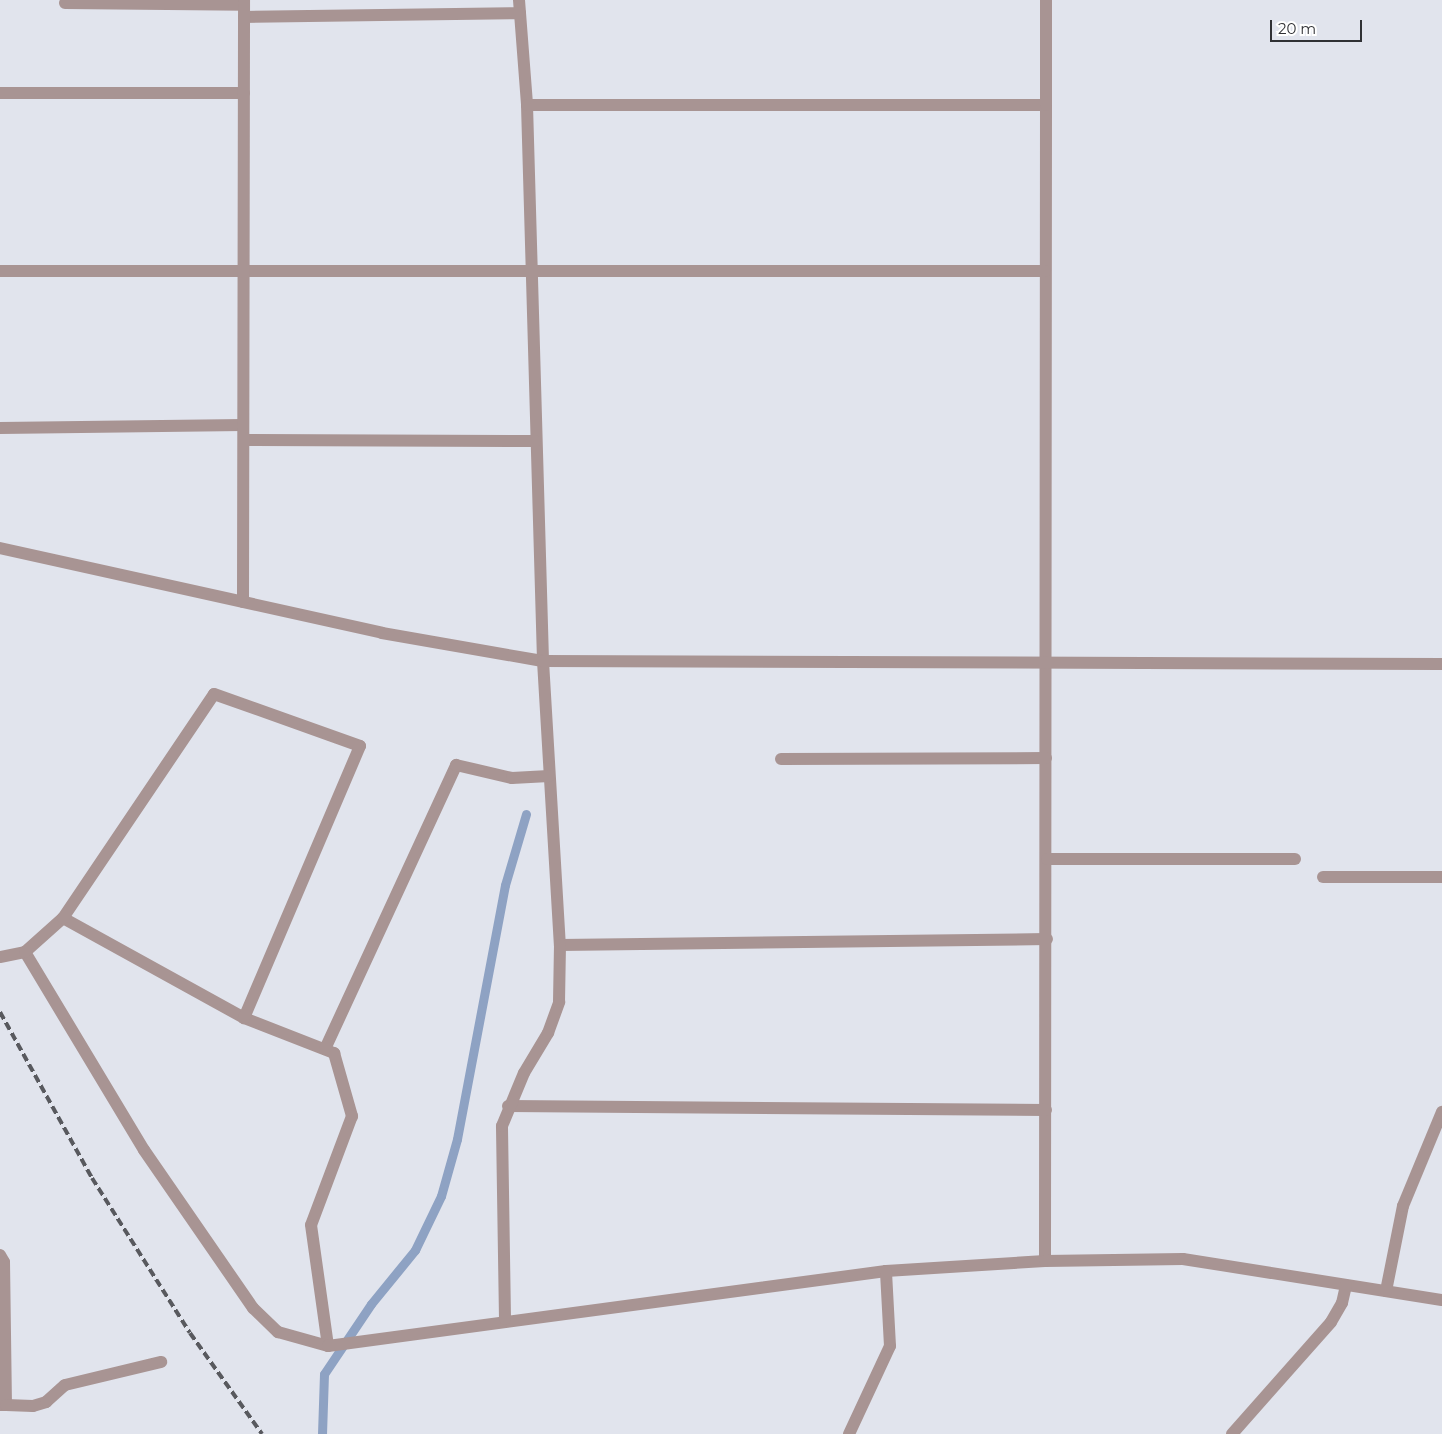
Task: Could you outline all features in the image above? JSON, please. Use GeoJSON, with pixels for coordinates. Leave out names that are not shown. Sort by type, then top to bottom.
{"type":"FeatureCollection","features":[{"type":"Feature","properties":{"kind":"street"},"geometry":{"type":"LineString","coordinates":[[1045,1261],[1047,939],[1045,663],[1046,0]]}},
{"type":"Feature","properties":{"kind":"street"},"geometry":{"type":"LineString","coordinates":[[65,3],[244,7],[519,6],[527,105],[528,270],[543,661],[560,945],[559,1002],[548,1033],[508,1106],[502,1126],[505,1319]]}},
{"type":"Feature","properties":{"kind":"street"},"geometry":{"type":"LineString","coordinates":[[243,602],[244,7]]}},
{"type":"Feature","properties":{"kind":"street"},"geometry":{"type":"LineString","coordinates":[[0,93],[244,93]]}},
{"type":"Feature","properties":{"kind":"street"},"geometry":{"type":"LineString","coordinates":[[527,105],[1046,105]]}},
{"type":"Feature","properties":{"kind":"street"},"geometry":{"type":"LineString","coordinates":[[0,271],[244,273],[528,270],[1045,271]]}},
{"type":"Feature","properties":{"kind":"street"},"geometry":{"type":"LineString","coordinates":[[0,428],[244,425]]}},
{"type":"Feature","properties":{"kind":"street"},"geometry":{"type":"LineString","coordinates":[[244,440],[535,441]]}},
{"type":"Feature","properties":{"kind":"street"},"geometry":{"type":"LineString","coordinates":[[0,548],[243,602],[543,661],[1442,664]]}},
{"type":"Feature","properties":{"kind":"street"},"geometry":{"type":"LineString","coordinates":[[0,958],[25,952],[63,918],[214,694],[360,746],[244,1018]]}},
{"type":"Feature","properties":{"kind":"street"},"geometry":{"type":"LineString","coordinates":[[781,759],[1046,758]]}},
{"type":"Feature","properties":{"kind":"street"},"geometry":{"type":"LineString","coordinates":[[325,1049],[456,765],[512,778],[549,776]]}},
{"type":"Feature","properties":{"kind":"street"},"geometry":{"type":"LineString","coordinates":[[1047,859],[1295,859]]}},
{"type":"Feature","properties":{"kind":"street"},"geometry":{"type":"LineString","coordinates":[[1323,877],[1442,876]]}},
{"type":"Feature","properties":{"kind":"street"},"geometry":{"type":"LineString","coordinates":[[63,918],[244,1018],[334,1053],[352,1116],[311,1225],[328,1346]]}},
{"type":"Feature","properties":{"kind":"street"},"geometry":{"type":"LineString","coordinates":[[560,945],[1047,939]]}},
{"type":"Feature","properties":{"kind":"street"},"geometry":{"type":"LineString","coordinates":[[25,952],[144,1150],[253,1308],[278,1332],[328,1346],[505,1319],[886,1271],[1045,1261],[1183,1259],[1442,1300]]}},
{"type":"Feature","properties":{"kind":"street"},"geometry":{"type":"LineString","coordinates":[[508,1106],[1046,1110]]}},
{"type":"Feature","properties":{"kind":"street"},"geometry":{"type":"LineString","coordinates":[[1386,1291],[1402,1206],[1442,1112]]}},
{"type":"Feature","properties":{"kind":"street"},"geometry":{"type":"LineString","coordinates":[[0,1256],[4,1262],[3,1405],[33,1406],[46,1402],[65,1385],[161,1362]]}},
{"type":"Feature","properties":{"kind":"street"},"geometry":{"type":"LineString","coordinates":[[849,1434],[890,1346],[886,1271]]}},
{"type":"Feature","properties":{"kind":"street"},"geometry":{"type":"LineString","coordinates":[[1232,1434],[1331,1322],[1342,1304],[1346,1285]]}},
{"type":"Feature","properties":{"kind":"waterway"},"geometry":{"type":"LineString","coordinates":[[322,1434],[324,1374],[371,1304],[415,1250],[441,1196],[457,1139],[505,885],[526,814]]}},
{"type":"Feature","properties":{"kind":"railway"},"geometry":{"type":"LineString","coordinates":[[0,1012],[92,1178],[190,1333],[262,1434]]}}]}
